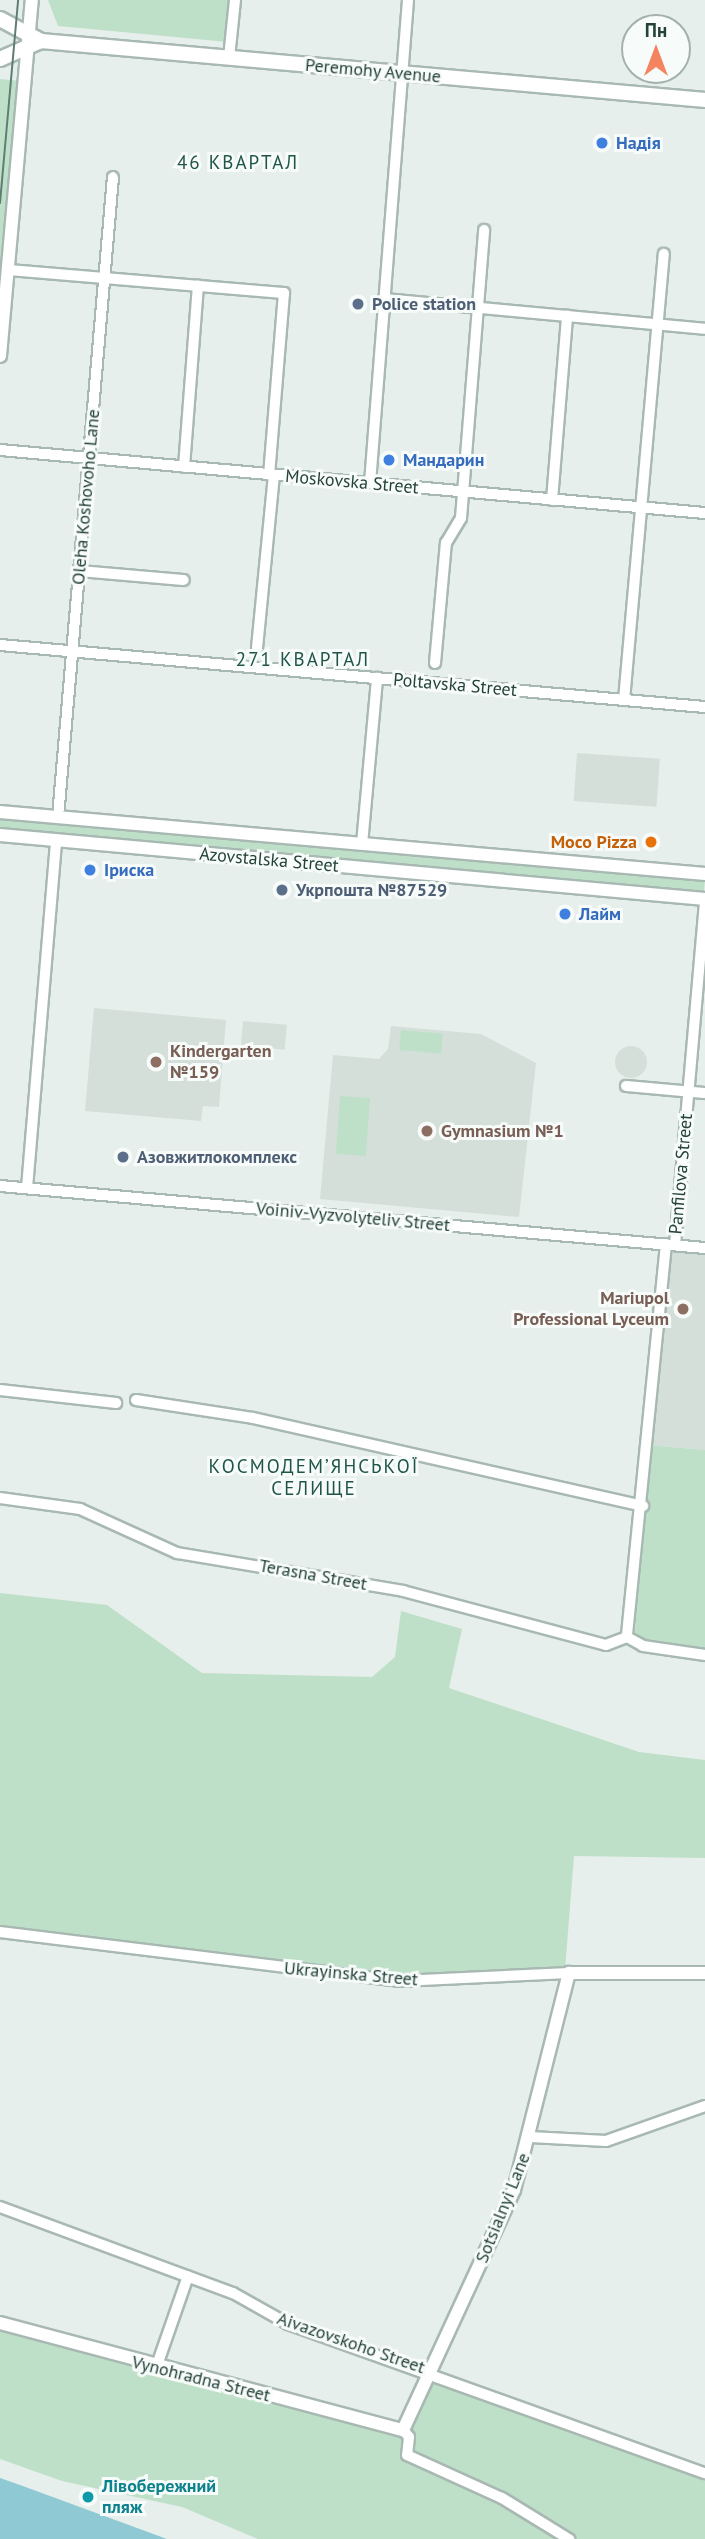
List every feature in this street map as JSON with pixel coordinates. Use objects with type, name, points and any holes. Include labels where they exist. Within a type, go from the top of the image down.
[{"type":"main road","name":"Peremohy Avenue","points":[[0,19],[32,41],[705,100]]},
{"type":"main road","name":"Peremohy Avenue","points":[[0,59],[32,41]]},
{"type":"street","points":[[0,356],[32,41],[32,0]]},
{"type":"street","points":[[229,58],[235,0]]},
{"type":"street","points":[[370,484],[408,0]]},
{"type":"street","name":"Oleha Koshovoho Lane","points":[[58,817],[113,177]]},
{"type":"street","points":[[435,663],[446,542],[461,518],[484,230]]},
{"type":"street","points":[[624,699],[664,254]]},
{"type":"street","points":[[8,270],[284,293],[257,648]]},
{"type":"street","points":[[184,467],[198,286]]},
{"type":"street","points":[[384,299],[705,328]]},
{"type":"street","points":[[552,500],[567,316]]},
{"type":"street","name":"Moskovska Street","points":[[0,450],[705,513]]},
{"type":"street","points":[[79,571],[184,580]]},
{"type":"street","name":"Poltavska Street","points":[[0,645],[705,707]]},
{"type":"street","points":[[360,868],[377,678]]},
{"type":"street","name":"Azovstalska Street","points":[[0,812],[705,874]]},
{"type":"street","name":"Azovstalska Street","points":[[0,835],[705,899]]},
{"type":"street","points":[[27,1188],[56,841]]},
{"type":"street","points":[[586,888],[588,864]]},
{"type":"street","name":"Panfilova Street","points":[[671,1245],[688,1092],[705,893]]},
{"type":"street","points":[[626,1086],[705,1093]]},
{"type":"street","name":"Voiniv-Vyzvolyteliv Street","points":[[0,1186],[705,1248]]},
{"type":"street","points":[[627,1637],[671,1245]]},
{"type":"street","points":[[0,1390],[116,1403]]},
{"type":"street","points":[[136,1400],[253,1418],[643,1506]]},
{"type":"street","name":"Terasna Street","points":[[0,1498],[80,1509],[177,1553],[402,1591],[606,1645],[627,1637],[643,1646],[705,1655]]},
{"type":"street","name":"Ukrayinska Street","points":[[0,1932],[400,1981],[569,1973],[705,1973]]},
{"type":"street","name":"Sotsialnyi Lane","points":[[403,2430],[434,2371],[530,2137],[569,1973]]},
{"type":"street","points":[[530,2137],[606,2141],[705,2106]]},
{"type":"street","name":"Aivazovskoho Street","points":[[0,2207],[188,2276],[274,2319],[434,2371],[705,2473]]},
{"type":"street","points":[[156,2368],[188,2276]]},
{"type":"street","name":"Vynohradna Street","points":[[0,2323],[156,2368],[403,2430]]},
{"type":"street","points":[[403,2430],[409,2437],[407,2455],[502,2498],[569,2539]]},
{"type":"shaded area","points":[[577,753],[660,759],[656,807],[574,801]]},
{"type":"shaded area","name":"Kindergarten №159","points":[[94,1008],[226,1020],[219,1107],[203,1106],[201,1121],[85,1111]]},
{"type":"shaded area","points":[[243,1021],[287,1025],[285,1050],[241,1046]]},
{"type":"shaded area","name":"Gymnasium №1","points":[[391,1026],[481,1034],[536,1063],[519,1217],[320,1199],[333,1055],[379,1059],[388,1049]]},
{"type":"shaded area","points":[[631,1046],[642,1051],[647,1062],[642,1073],[631,1078],[620,1073],[615,1062],[620,1051]]},
{"type":"shaded area","name":"Mariupol Professional Lyceum","points":[[666,1244],[705,1248],[705,1450],[648,1445]]},
{"type":"green space","points":[[48,0],[232,0],[228,42],[58,26]]},
{"type":"green space","points":[[0,79],[21,81],[0,322]]},
{"type":"green space","points":[[0,814],[705,876],[704,894],[0,832]]},
{"type":"green space","points":[[401,1030],[443,1034],[441,1054],[399,1050]]},
{"type":"green space","points":[[340,1096],[370,1098],[366,1156],[336,1154]]},
{"type":"green space","points":[[648,1445],[705,1450],[705,1655],[634,1646]]},
{"type":"green space","points":[[0,1593],[107,1605],[202,1673],[372,1677],[395,1657],[401,1611],[462,1629],[449,1688],[639,1752],[705,1760],[705,1858],[574,1856],[565,1970],[416,1979],[0,1927]]},
{"type":"green space","points":[[0,2323],[402,2430],[434,2371],[705,2473],[705,2539],[258,2539],[182,2507],[62,2481],[0,2459]]},
{"type":"water","points":[[0,2478],[20,2485],[167,2539],[0,2539]]},
{"type":"tram line","points":[[0,203],[18,0]]},
{"type":"place","name":"Надiя","points":[[602,143]]},
{"type":"place","name":"Police station","points":[[358,304]]},
{"type":"place","name":"Мандарин","points":[[389,460]]},
{"type":"place","name":"Moco Pizza","points":[[651,842]]},
{"type":"place","name":"Іриска","points":[[90,870]]},
{"type":"place","name":"Укрпошта №87529","points":[[282,890]]},
{"type":"place","name":"Лайм","points":[[565,914]]},
{"type":"place","name":"Kindergarten №159","points":[[156,1062]]},
{"type":"place","name":"Gymnasium №1","points":[[427,1131]]},
{"type":"place","name":"Азовжитлокомплекс","points":[[123,1157]]},
{"type":"place","name":"Mariupol Professional Lyceum","points":[[683,1309]]},
{"type":"place","name":"Лівобережний пляж","points":[[88,2497]]},
{"type":"district","name":"46 КВАРТАЛ","points":[[238,163]]},
{"type":"district","name":"271 КВАРТАЛ","points":[[303,660]]},
{"type":"district","name":"КОСМОДЕМ’ЯНСЬКОЇ СЕЛИЩЕ","points":[[314,1478]]}]
